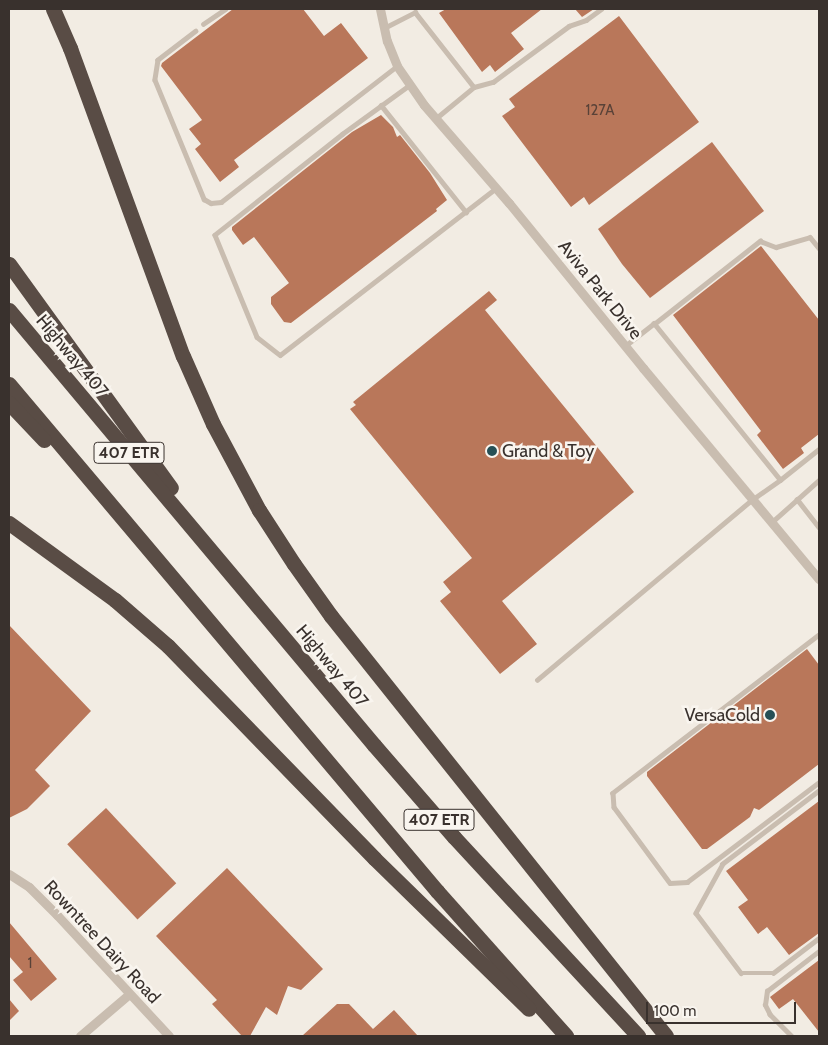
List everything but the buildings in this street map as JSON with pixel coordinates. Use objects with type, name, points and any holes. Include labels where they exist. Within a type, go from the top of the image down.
[{"type":"highway","points":[[53,9],[70,48],[183,356],[213,424],[258,510],[331,616],[666,1036]]},
{"type":"highway","points":[[9,264],[249,597]]},
{"type":"highway","name":"Highway 407","points":[[9,310],[249,597],[454,837],[638,1036]]},
{"type":"highway","name":"407 ETR","points":[[9,384],[438,891],[566,1036]]},
{"type":"highway","points":[[9,403],[148,550]]},
{"type":"highway","points":[[9,524],[108,594],[168,646],[374,858],[557,1036]]},
{"type":"street","name":"Aviva Park Drive","points":[[380,9],[387,41],[397,66],[409,86],[496,188],[819,579]]},
{"type":"street","name":"Rowntree Dairy Road","points":[[9,874],[29,887],[57,915],[128,995],[168,1036]]},
{"type":"street","points":[[80,1036],[128,995]]},
{"type":"lane","points":[[203,24],[225,9]]},
{"type":"lane","points":[[435,118],[474,88],[493,82],[569,26],[586,20],[601,9]]},
{"type":"lane","points":[[384,28],[416,10],[474,88]]},
{"type":"lane","points":[[196,31],[158,60],[155,80],[204,199],[211,203],[221,202],[397,66]]},
{"type":"lane","points":[[409,86],[215,235],[257,337],[280,355],[496,188]]},
{"type":"lane","points":[[381,106],[466,212]]},
{"type":"lane","points":[[626,346],[760,242],[776,248],[810,237],[819,248]]},
{"type":"lane","points":[[654,324],[780,480]]},
{"type":"lane","points":[[537,680],[753,499],[819,449]]},
{"type":"lane","points":[[772,522],[819,480]]},
{"type":"lane","points":[[796,500],[819,527]]},
{"type":"lane","points":[[819,636],[613,793],[614,807],[670,883],[687,882],[819,782]]},
{"type":"lane","points":[[819,791],[723,864],[696,913],[741,973],[773,973],[819,938]]},
{"type":"lane","points":[[791,1036],[770,1015],[764,1005],[767,991],[819,951]]},
{"type":"place","name":"Grand & Toy","points":[[492,451]]},
{"type":"place","name":"VersaCold","points":[[770,715]]}]
